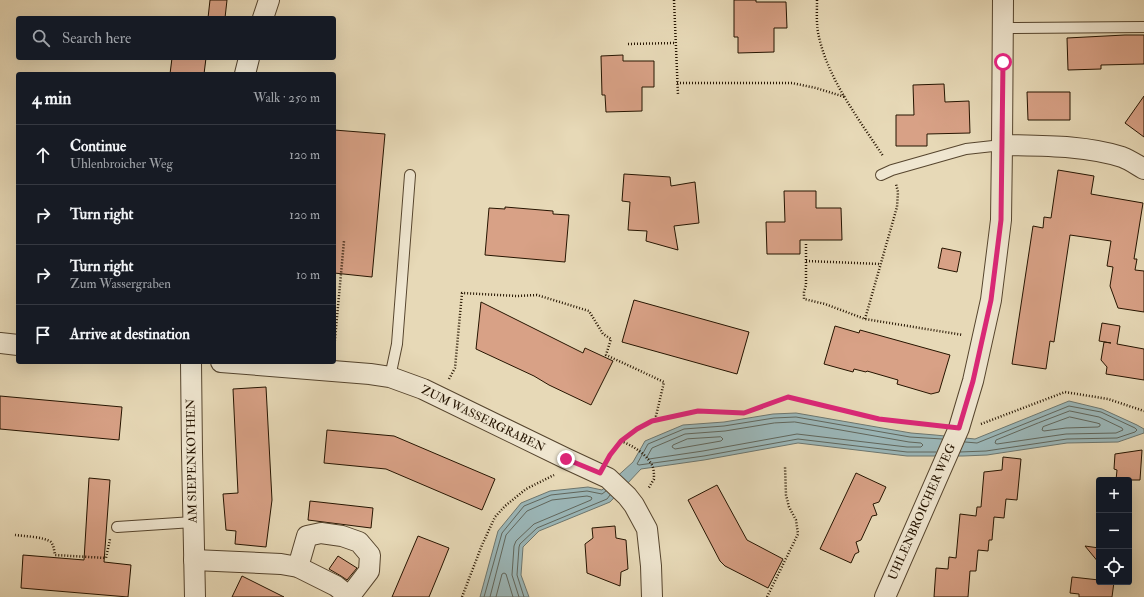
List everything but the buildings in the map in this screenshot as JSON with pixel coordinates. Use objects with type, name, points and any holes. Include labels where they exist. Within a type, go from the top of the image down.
[{"type":"street","points":[[264,16],[269,0]]},
{"type":"street","name":"UHLENBROICHER WEG","points":[[885,597],[959,428],[973,381],[991,300],[1001,220],[1003,0]]},
{"type":"street","points":[[246,72],[248,60]]},
{"type":"street","points":[[1002,144],[1094,150],[1124,158],[1144,170]]},
{"type":"street","points":[[0,343],[16,345]]},
{"type":"street","name":"AM SIEPENKOTHEN","points":[[191,364],[195,597]]},
{"type":"street","name":"ZUM WASSERGRABEN","points":[[246,364],[390,377],[423,389],[566,459],[604,475],[627,496],[634,505],[647,530],[651,566],[652,597]]},
{"type":"street","points":[[194,560],[280,564],[298,567],[336,586],[350,597],[369,571],[370,555],[359,542],[342,536],[321,533],[307,536],[298,567]]},
{"type":"lane","points":[[1003,28],[1144,27]]},
{"type":"lane","points":[[881,175],[892,170],[966,149],[1002,144]]},
{"type":"lane","points":[[390,377],[397,344],[410,175]]},
{"type":"lane","points":[[117,527],[193,522]]},
{"type":"path","points":[[674,0],[678,96]]},
{"type":"path","points":[[817,0],[818,36],[826,60],[845,98],[892,170],[898,192],[897,207],[866,319]]},
{"type":"path","points":[[628,44],[676,43]]},
{"type":"path","points":[[677,82],[792,83],[816,88],[845,98]]},
{"type":"path","points":[[336,331],[344,241]]},
{"type":"path","points":[[806,244],[806,285],[804,299],[825,304],[866,319],[982,338]]},
{"type":"path","points":[[806,262],[881,264]]},
{"type":"path","points":[[440,398],[455,368],[462,293],[517,296],[537,295],[589,311],[603,334],[611,339],[606,355],[664,382],[656,416],[657,420]]},
{"type":"path","points":[[604,475],[610,455],[621,441],[637,429],[657,420],[698,411],[744,413],[788,397],[879,419],[959,428],[984,423],[1065,392],[1108,399],[1144,411]]},
{"type":"path","points":[[621,441],[632,446],[643,454],[652,465],[653,470]]},
{"type":"path","points":[[462,597],[482,545],[495,518],[505,506],[526,489],[556,474],[566,459]]},
{"type":"path","points":[[767,597],[798,534],[796,520],[789,507],[786,495],[785,466]]},
{"type":"path","points":[[15,535],[50,541],[54,548],[55,555],[106,558],[111,537],[117,527]]},
{"type":"water","points":[[1069,401],[1102,409],[1144,429],[1144,433],[1118,442],[1067,443],[987,455],[963,456],[907,456],[798,443],[704,460],[641,469],[610,502],[539,531],[523,547],[521,575],[529,597],[480,597],[498,531],[521,503],[550,491],[588,487],[602,490],[633,462],[645,441],[683,425],[724,422],[773,414],[796,413],[911,433],[975,439]]},
{"type":"route","points":[[566,459],[600,473],[610,455],[621,441],[637,429],[652,421],[698,411],[744,413],[788,397],[879,419],[959,428],[973,381],[991,300],[1001,220],[1003,62]]}]
